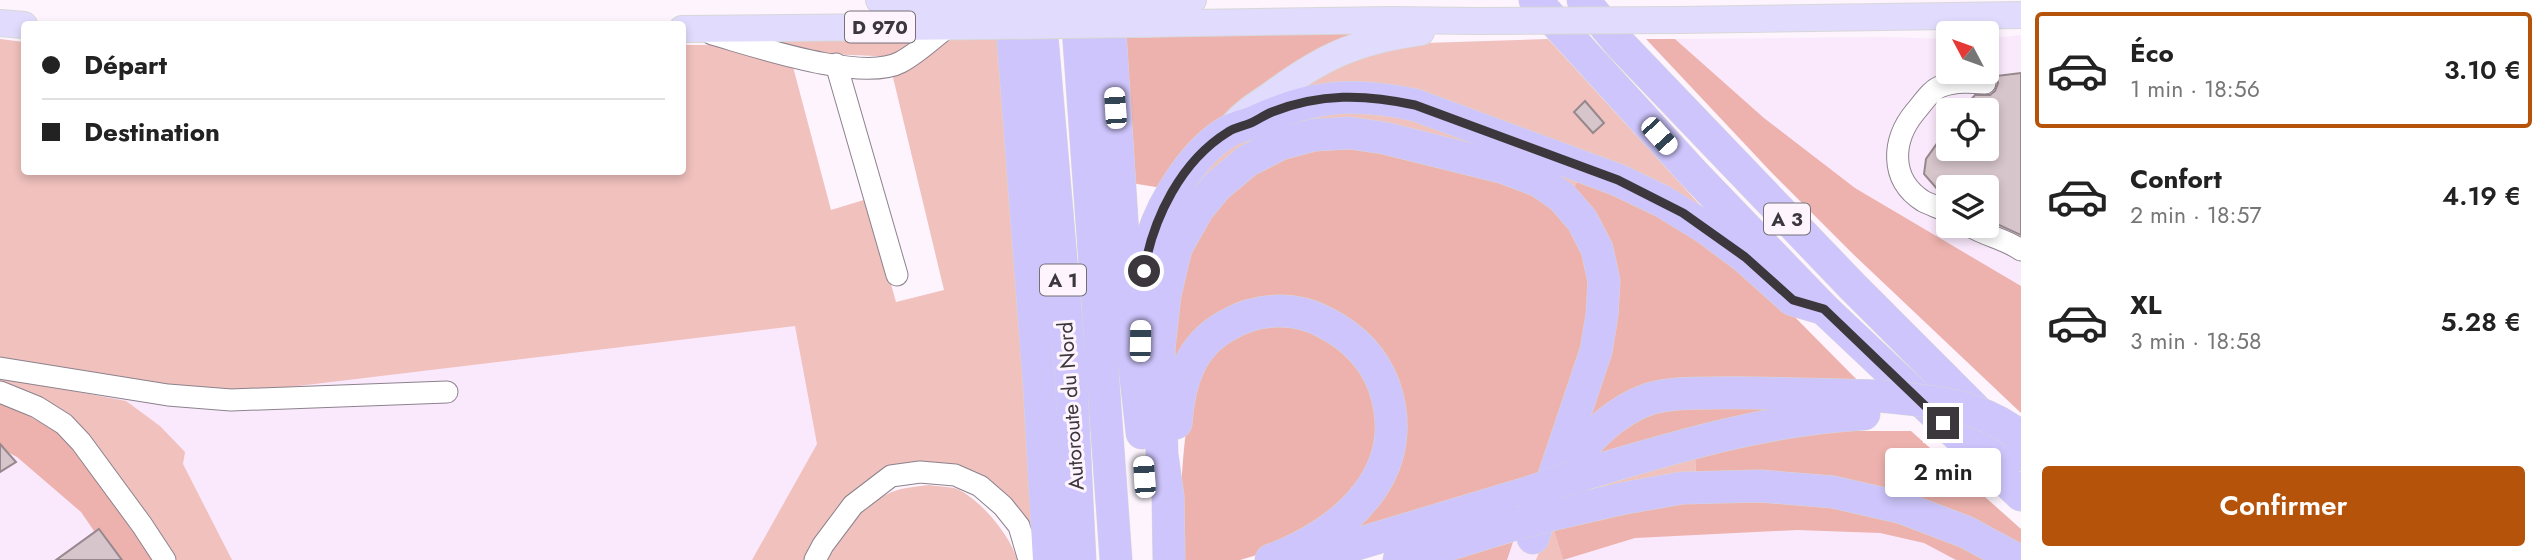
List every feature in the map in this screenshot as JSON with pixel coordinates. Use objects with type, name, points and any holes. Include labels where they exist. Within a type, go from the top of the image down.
[{"type":"highway","name":"Autoroute du Nord","points":[[1039,0],[1071,376],[1080,560]]},
{"type":"highway","name":"Autoroute du Nord","points":[[1076,0],[1116,560]]},
{"type":"highway","name":"A 3","points":[[1535,0],[1693,173],[1824,309],[2021,495]]},
{"type":"highway","name":"A 3","points":[[1583,0],[1620,44],[1853,287],[2015,440]]},
{"type":"highway","points":[[1123,8],[1127,298],[1139,393],[1150,560]]},
{"type":"highway","points":[[997,9],[1039,383],[1049,560]]},
{"type":"highway","points":[[1139,393],[1142,286],[1152,236],[1169,198],[1195,160],[1228,131],[1269,113],[1321,98],[1380,97],[1415,105],[1618,180],[1662,201],[1706,228],[1745,257],[1793,300],[1824,309]]},
{"type":"highway","points":[[1169,560],[1159,348],[1165,295],[1176,248],[1198,209],[1217,186],[1247,161],[1280,144],[1314,135],[1350,133],[1384,138],[1505,168],[1539,181],[1562,197],[1582,220],[1597,249],[1604,281],[1596,351],[1526,540]]},
{"type":"highway","points":[[1168,497],[1180,388],[1188,365],[1215,331],[1237,319],[1260,312],[1290,311],[1314,317],[1345,333],[1372,362],[1389,400],[1391,430],[1386,461],[1368,495],[1345,520],[1320,538],[1294,552],[1271,560]]},
{"type":"highway","points":[[1526,540],[1556,484],[1581,447],[1614,416],[1649,399],[1693,393],[1740,392],[1886,404],[1973,421],[2015,440]]},
{"type":"highway","points":[[1304,560],[1719,435],[1886,404]]},
{"type":"highway","points":[[1399,560],[1526,540],[1555,513],[1625,498],[1682,488],[1760,486],[1833,492],[1903,508],[1966,532],[2018,560]]},
{"type":"main road","name":"D 970","points":[[879,0],[997,9],[1123,8],[1391,20],[2019,16]]},
{"type":"main road","name":"D 970","points":[[1123,8],[1193,0]]},
{"type":"main road","name":"D 970","points":[[688,29],[949,26],[997,9]]},
{"type":"main road","points":[[1228,131],[1293,78],[1330,55],[1376,40],[1420,32],[1454,31],[1477,21]]},
{"type":"main road","points":[[0,23],[21,25]]},
{"type":"main road","points":[[0,37],[21,37]]},
{"type":"street","points":[[688,29],[815,62],[870,69],[900,63],[949,26]]},
{"type":"street","points":[[836,65],[897,275]]},
{"type":"street","points":[[1936,206],[1922,200],[1903,180],[1896,159],[1898,140],[1925,100],[1940,86],[1951,84]]},
{"type":"street","points":[[1999,238],[2021,250]]},
{"type":"street","points":[[0,368],[168,395],[231,400],[447,392]]},
{"type":"street","points":[[0,392],[37,407],[64,424],[96,463],[165,560]]},
{"type":"street","points":[[815,560],[822,545],[853,505],[891,476],[920,472],[955,475],[980,486],[1003,506],[1019,526],[1030,560]]},
{"type":"shaded area","points":[[1343,33],[1360,36],[1162,188],[1125,182],[1118,38]]},
{"type":"shaded area","points":[[2021,35],[2021,286],[1940,238],[1999,238],[1999,175],[1936,175],[1936,236],[1855,188],[1764,118],[1675,39],[1936,39],[1936,84],[1999,84],[1999,38]]},
{"type":"shaded area","points":[[755,38],[916,38],[900,57],[827,54]]},
{"type":"shaded area","points":[[943,38],[997,40],[1040,536],[1038,560],[987,486],[872,478],[838,507],[810,560],[752,560],[817,444],[795,326],[248,392],[86,376],[0,360],[0,39],[21,42],[21,175],[686,175],[686,45],[732,45],[792,63],[831,210],[867,199],[896,302],[944,290],[891,69]]},
{"type":"shaded area","points":[[1548,39],[1721,228],[1472,119],[1285,93],[1319,68],[1394,44]]},
{"type":"shaded area","points":[[1646,39],[1675,39],[1764,118],[1855,188],[2021,286],[2021,413],[1853,254],[1772,173]]},
{"type":"shaded area","points":[[1306,112],[1399,114],[1579,178],[1570,195],[1170,222],[1200,174],[1237,142]]},
{"type":"shaded area","points":[[1351,143],[1503,181],[1544,198],[1563,215],[1594,275],[1593,327],[1542,477],[1355,532],[1396,389],[1283,304],[1171,373],[1181,265],[1210,211],[1263,165],[1305,149]]},
{"type":"shaded area","points":[[1579,178],[1677,222],[1769,291],[1868,391],[1713,381],[1567,451],[1603,350],[1570,195]]},
{"type":"shaded area","points":[[821,251],[893,444],[785,560],[0,560],[0,337]]},
{"type":"shaded area","points":[[1290,324],[1323,334],[1366,373],[1383,424],[1363,485],[1287,546],[1240,560],[1179,560],[1185,442],[1197,380],[1208,356],[1230,334],[1255,327]]},
{"type":"shaded area","points":[[0,377],[126,401],[160,426],[185,452],[183,464],[232,560],[177,560],[107,459],[68,414],[0,382]]},
{"type":"shaded area","points":[[0,400],[56,431],[93,470],[152,560],[114,560],[81,512],[17,457],[0,448]]},
{"type":"shaded area","points":[[1667,402],[1831,405],[1576,468],[1598,439]]},
{"type":"shaded area","points":[[1832,431],[1911,431],[2021,529],[2021,551],[1964,524],[1696,478],[1695,457]]},
{"type":"shaded area","points":[[1695,457],[1696,478],[1560,499]]},
{"type":"shaded area","points":[[929,485],[957,489],[975,501],[1001,530],[1017,560],[825,560],[847,527],[878,500],[901,489]]},
{"type":"shaded area","points":[[1761,496],[1858,508],[2001,560],[1956,560],[1924,543],[1880,533],[1797,530],[1635,538],[1563,560],[1553,528],[1679,498]]},
{"type":"shaded area","points":[[1799,503],[1982,560],[1467,560],[1489,548],[1649,509]]},
{"type":"shaded area","points":[[1553,528],[1563,560],[1536,560],[1546,534]]},
{"type":"shaded area","points":[[1513,542],[1507,560],[1450,560]]},
{"type":"building","points":[[2021,73],[2021,235],[1999,225],[1999,175],[1936,175],[1936,188],[1924,174],[1926,159],[1936,145],[1936,161],[1999,161],[1999,98],[1972,98],[1975,95],[1990,95],[1995,91],[1999,84],[1999,76]]},
{"type":"building","points":[[1585,101],[1604,123],[1593,133],[1574,112]]},
{"type":"building","points":[[0,444],[16,462],[0,472]]},
{"type":"building","points":[[99,529],[122,560],[56,560]]},
{"type":"route","points":[[1144,271],[1152,236],[1162,210],[1176,186],[1195,160],[1228,131],[1254,122],[1269,113],[1321,98],[1380,97],[1444,115],[1618,180],[1683,213],[1745,257],[1793,300],[1824,309],[1943,423]]}]
